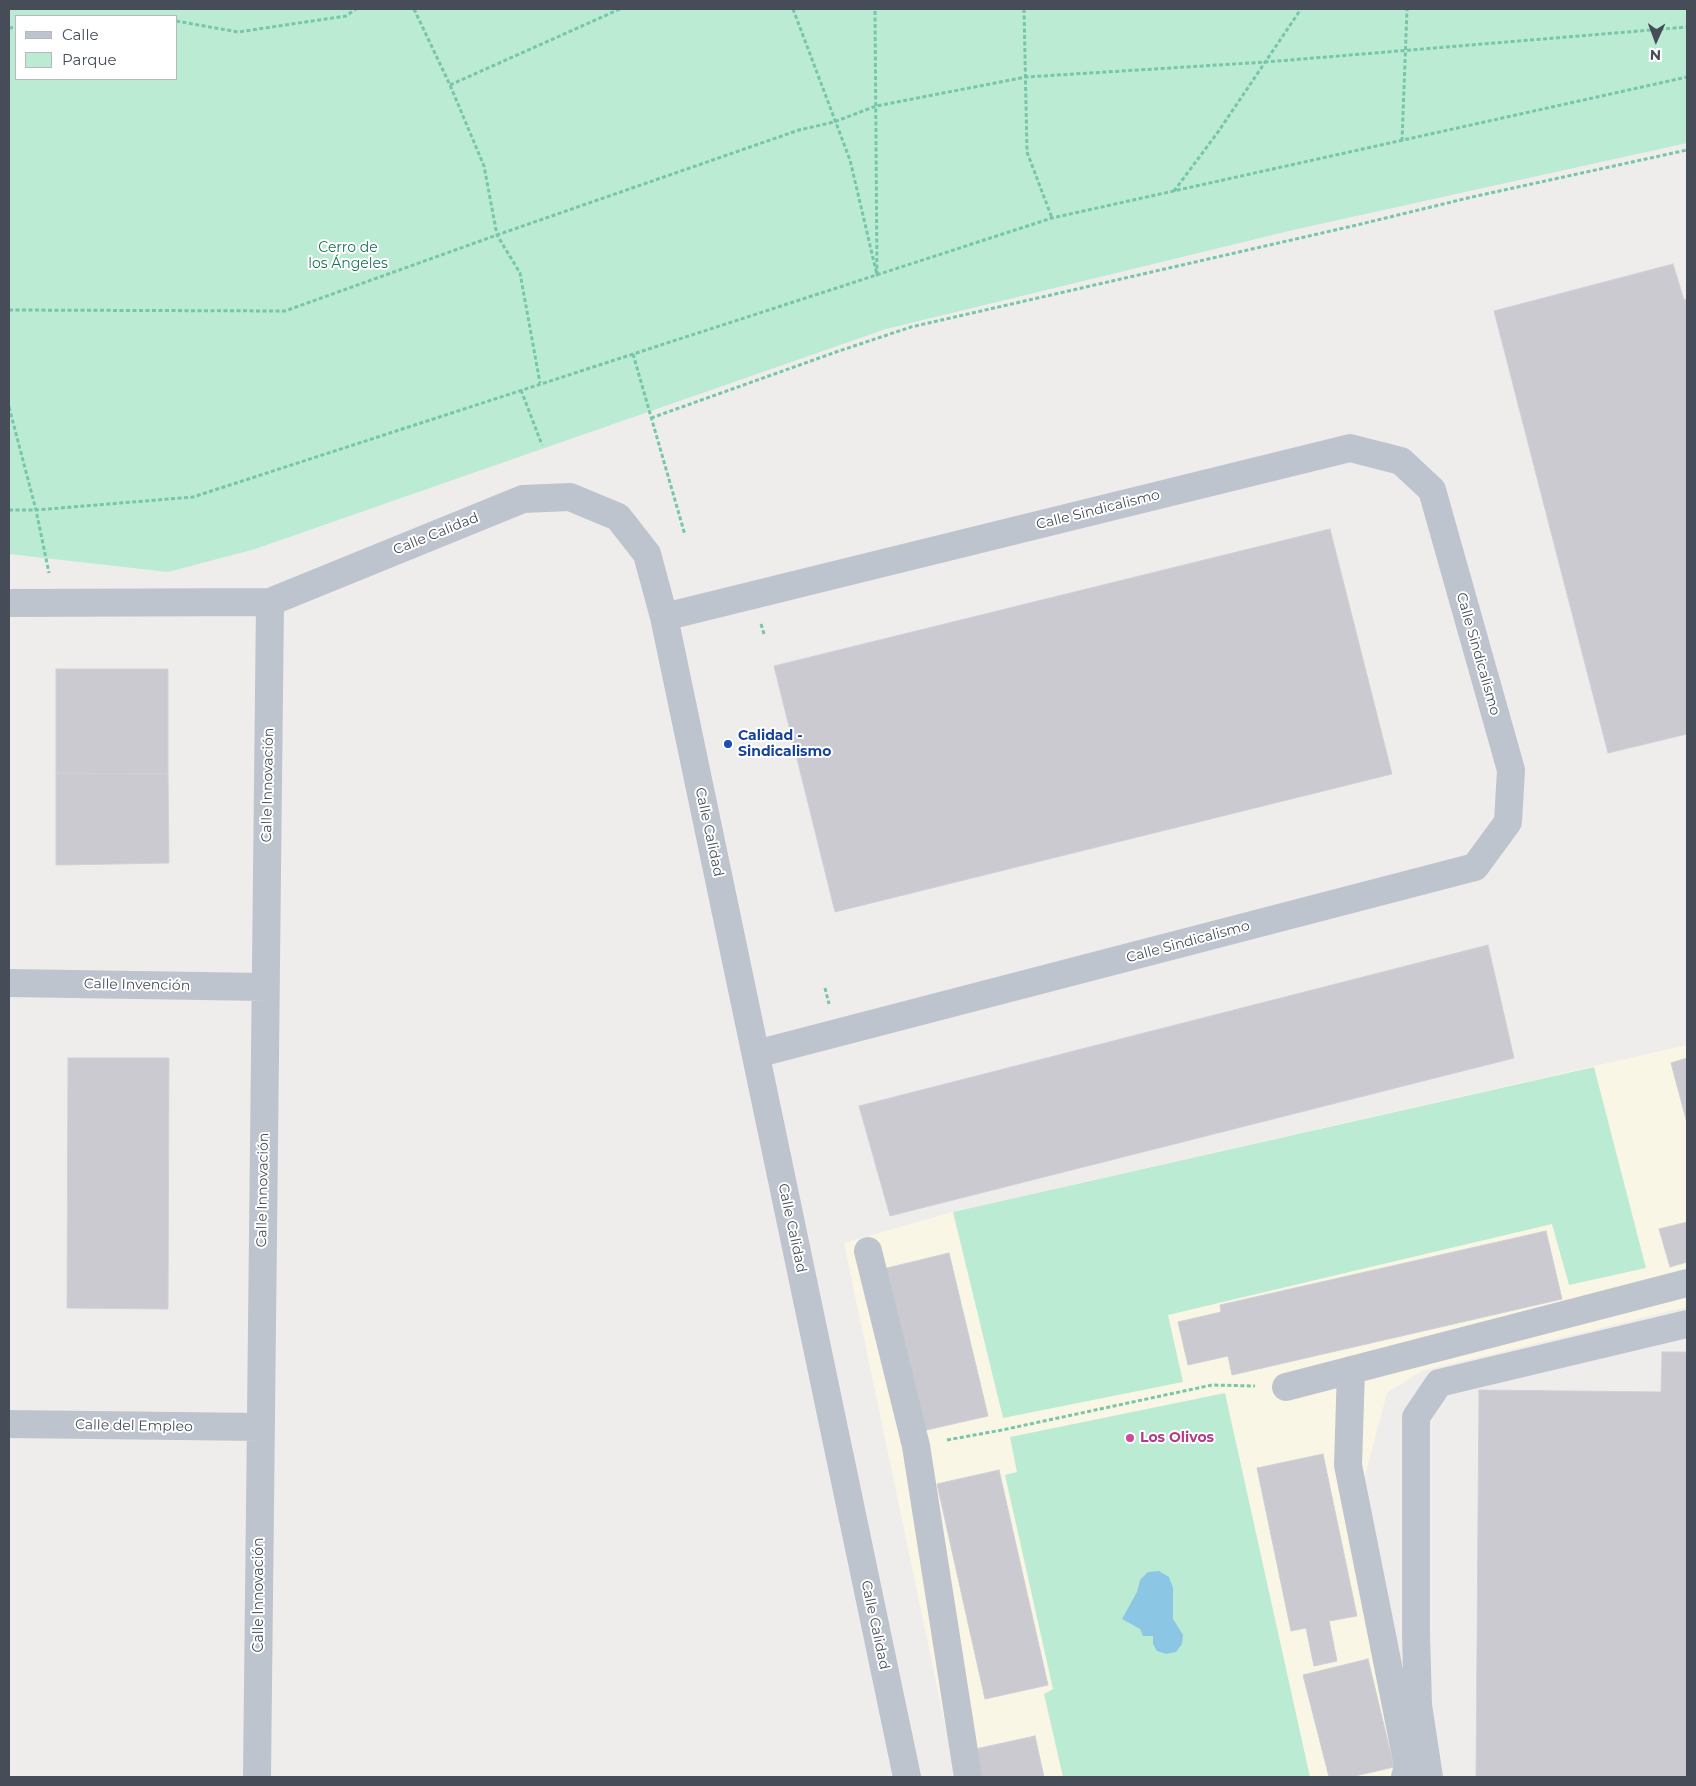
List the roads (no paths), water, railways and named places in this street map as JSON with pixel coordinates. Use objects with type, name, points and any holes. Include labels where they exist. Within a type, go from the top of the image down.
[{"type":"street","name":"Calle Sindicalismo","points":[[664,617],[1350,448],[1402,461],[1432,490],[1511,770],[1508,822],[1475,867],[756,1054]]},
{"type":"street","name":"Calle Calidad","points":[[9,603],[270,602],[523,499],[570,497],[618,517],[648,554],[664,617],[907,1777]]},
{"type":"street","name":"Calle Innovación","points":[[257,1777],[270,602]]},
{"type":"street","name":"Calle Invención","points":[[9,983],[265,987]]},
{"type":"street","points":[[868,1251],[916,1446],[968,1777]]},
{"type":"street","points":[[1286,1387],[1687,1283]]},
{"type":"street","points":[[1429,1777],[1418,1695],[1416,1635],[1416,1417],[1439,1384],[1687,1324]]},
{"type":"street","points":[[1351,1370],[1348,1465],[1408,1766],[1405,1777]]},
{"type":"street","name":"Calle del Empleo","points":[[9,1424],[260,1427]]},
{"type":"water","points":[[1159,1571],[1169,1577],[1173,1588],[1173,1619],[1183,1635],[1182,1644],[1176,1652],[1166,1654],[1157,1651],[1153,1644],[1153,1636],[1143,1636],[1140,1629],[1122,1619],[1137,1592],[1140,1580],[1148,1572]]},
{"type":"place","name":"Calidad - Sindicalismo","points":[[728,744]]},
{"type":"place","name":"Los Olivos","points":[[1130,1438]]},
{"type":"park label","name":"Cerro de los Ángeles","points":[[348,256]]}]
